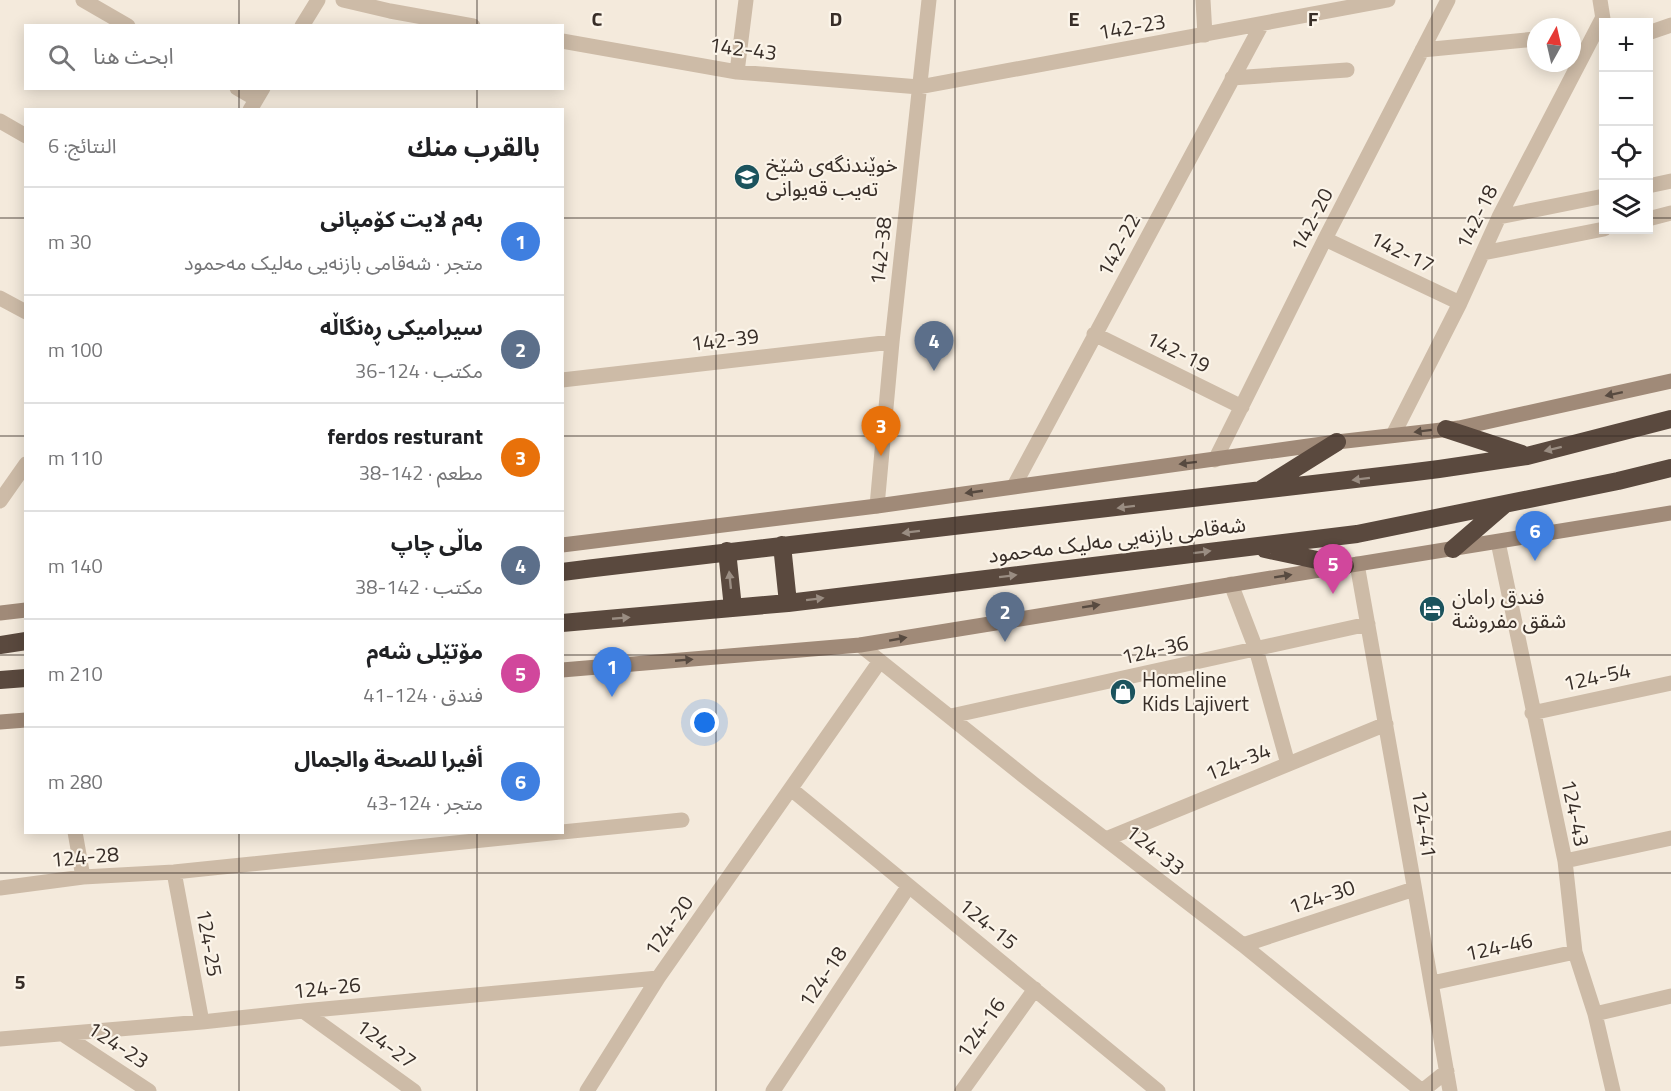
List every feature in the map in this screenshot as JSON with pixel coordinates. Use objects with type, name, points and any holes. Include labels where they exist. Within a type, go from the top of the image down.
[{"type":"highway","name":"شەقامی بازنەیی مەلیک مەحمود","points":[[564,572],[1439,469],[1527,456],[1671,419]]},
{"type":"highway","points":[[1446,429],[1527,456]]},
{"type":"highway","points":[[1256,492],[1336,442]]},
{"type":"highway","name":"شەقامی بازنەیی مەلیک مەحمود","points":[[564,623],[788,603],[1357,534],[1504,505],[1671,468]]},
{"type":"highway","points":[[1453,549],[1504,505]]},
{"type":"highway","points":[[782,545],[788,603]]},
{"type":"highway","points":[[1249,546],[1351,565]]},
{"type":"highway","points":[[727,551],[733,608]]},
{"type":"highway","points":[[0,645],[24,641]]},
{"type":"highway","points":[[0,680],[24,678]]},
{"type":"main road","points":[[564,545],[877,506],[1336,442],[1459,428],[1671,381]]},
{"type":"main road","points":[[564,670],[860,645],[1671,513]]},
{"type":"main road","points":[[0,613],[24,610]]},
{"type":"main road","points":[[0,722],[24,720]]},
{"type":"street","points":[[83,0],[125,24]]},
{"type":"street","points":[[303,24],[318,0]]},
{"type":"street","points":[[343,0],[462,24]]},
{"type":"street","points":[[737,72],[746,0]]},
{"type":"street","name":"142-38","points":[[877,506],[892,342],[929,0]]},
{"type":"street","points":[[1203,0],[1205,35]]},
{"type":"street","name":"142-23","points":[[919,87],[1388,0]]},
{"type":"street","name":"142-20","points":[[1215,460],[1448,0]]},
{"type":"street","points":[[1600,0],[1602,18]]},
{"type":"street","name":"142-22","points":[[1014,486],[1262,24]]},
{"type":"street","points":[[1653,31],[1671,25]]},
{"type":"street","name":"142-18","points":[[1393,435],[1460,303],[1499,218],[1599,30]]},
{"type":"street","points":[[1422,50],[1527,40]]},
{"type":"street","name":"142-43","points":[[564,41],[737,72],[919,87]]},
{"type":"street","points":[[1232,78],[1347,70]]},
{"type":"street","points":[[241,90],[257,99]]},
{"type":"street","points":[[0,121],[24,135]]},
{"type":"street","points":[[1653,185],[1671,181]]},
{"type":"street","points":[[1499,218],[1599,197]]},
{"type":"street","points":[[1653,218],[1671,213]]},
{"type":"street","points":[[1483,253],[1599,229]]},
{"type":"street","name":"142-17","points":[[1326,239],[1460,303]]},
{"type":"street","points":[[0,298],[24,311]]},
{"type":"street","name":"142-19","points":[[1094,334],[1242,407]]},
{"type":"street","name":"142-39","points":[[564,380],[892,342]]},
{"type":"street","points":[[0,501],[24,466]]},
{"type":"street","points":[[0,471],[14,479]]},
{"type":"street","name":"124-43","points":[[1498,542],[1564,861],[1575,952],[1595,1014],[1613,1091]]},
{"type":"street","name":"124-41","points":[[1351,565],[1368,624],[1450,1091]]},
{"type":"street","points":[[1231,584],[1256,649],[1288,764]]},
{"type":"street","name":"124-36","points":[[951,716],[1368,624]]},
{"type":"street","name":"124-33","points":[[860,645],[1035,785],[1243,945],[1422,1091]]},
{"type":"street","name":"124-20","points":[[588,1091],[658,978],[880,661]]},
{"type":"street","name":"124-54","points":[[1532,713],[1671,683]]},
{"type":"street","name":"124-34","points":[[1106,839],[1386,724]]},
{"type":"street","name":"124-15","points":[[791,789],[1158,1091]]},
{"type":"street","name":"124-28","points":[[564,832],[682,820]]},
{"type":"street","points":[[75,834],[83,877]]},
{"type":"street","name":"124-28","points":[[0,888],[83,877],[174,872],[542,834]]},
{"type":"street","points":[[1564,861],[1671,838]]},
{"type":"street","name":"124-25","points":[[174,872],[202,1022]]},
{"type":"street","name":"124-18","points":[[773,1091],[908,886]]},
{"type":"street","name":"124-30","points":[[1243,945],[1414,889]]},
{"type":"street","name":"124-46","points":[[1432,983],[1575,952]]},
{"type":"street","name":"124-26","points":[[0,1039],[64,1035],[658,978]]},
{"type":"street","name":"124-16","points":[[962,1091],[1035,988]]},
{"type":"street","points":[[1595,1014],[1671,996]]},
{"type":"street","name":"124-27","points":[[303,1011],[414,1091]]},
{"type":"street","name":"124-23","points":[[64,1035],[149,1091]]},
{"type":"street","points":[[1422,1091],[1447,1071]]},
{"type":"place","name":"خوێندنگەی شێخ تەیب قەیوانی","points":[[747,177]]},
{"type":"place","name":"ماڵی چاپ","points":[[934,371]]},
{"type":"place","name":"ferdos resturant","points":[[881,456]]},
{"type":"place","name":"أفيرا للصحة والجمال","points":[[1535,561]]},
{"type":"place","name":"مۆتێلی شەم","points":[[1333,594]]},
{"type":"place","name":"فندق رامان شقق مفروشة","points":[[1432,609]]},
{"type":"place","name":"سیرامیکی ڕەنگاڵە","points":[[1005,642]]},
{"type":"place","name":"Homeline Kids Lajivert","points":[[1123,692]]},
{"type":"place","name":"بەم لایت کۆمپانی","points":[[612,697]]}]
